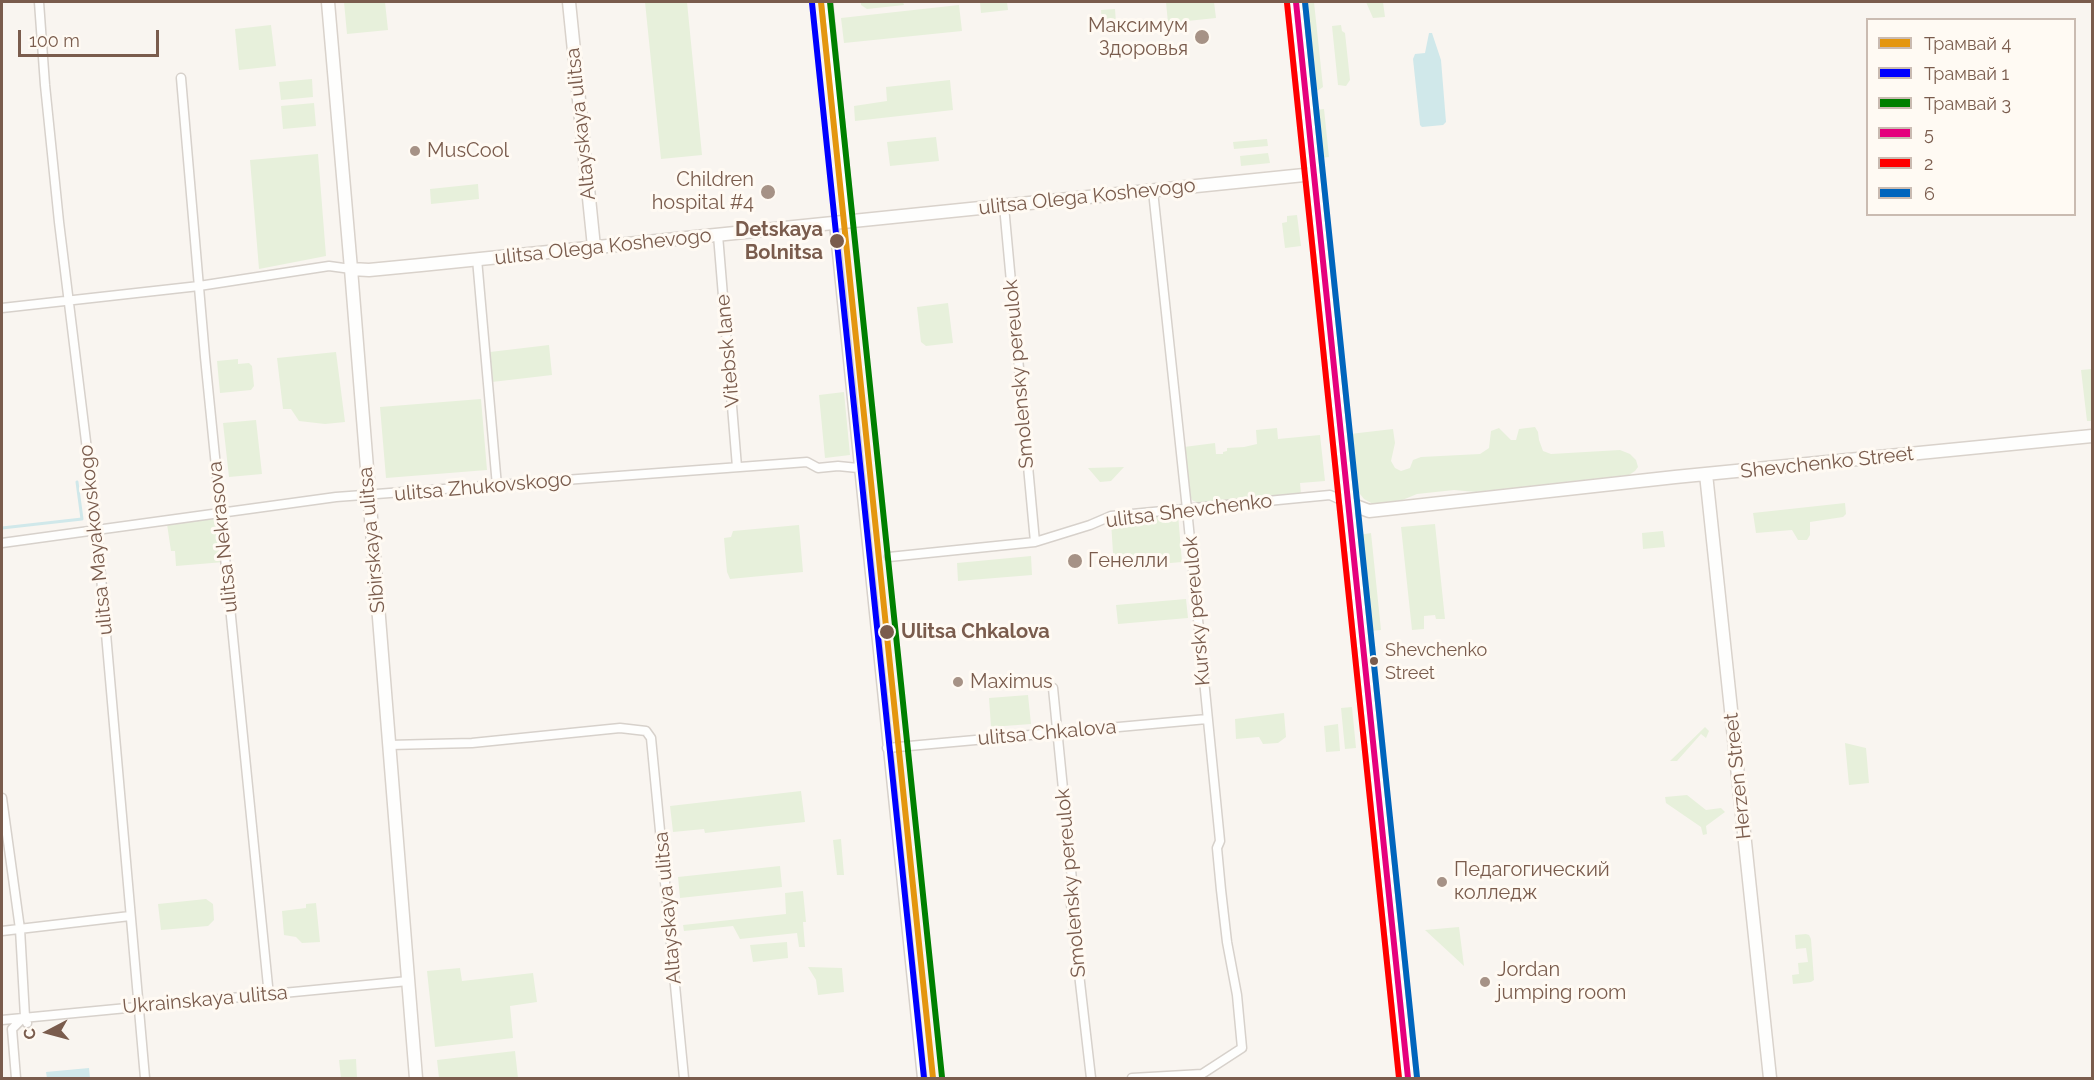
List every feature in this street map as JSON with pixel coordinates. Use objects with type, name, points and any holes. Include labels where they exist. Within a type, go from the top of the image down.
[{"type":"street","name":"ulitsa Mayakovskogo","points":[[39,2],[45,85],[68,302],[97,531],[145,1078]]},
{"type":"street","name":"Sibirskaya ulitsa","points":[[328,2],[416,1078]]},
{"type":"street","name":"Altayskaya ulitsa","points":[[569,2],[594,247]]},
{"type":"street","points":[[828,2],[850,222]]},
{"type":"street","points":[[1296,2],[1408,1078]]},
{"type":"street","name":"ulitsa Nekrasova","points":[[181,78],[199,286],[269,996]]},
{"type":"street","name":"ulitsa Olega Koshevogo","points":[[2,308],[199,286],[329,266],[369,270],[477,260],[1314,174]]},
{"type":"street","name":"Kursky pereulok","points":[[1153,190],[1188,509],[1220,841],[1217,848],[1227,942],[1242,1030],[1242,1048],[1202,1076]]},
{"type":"street","name":"Smolensky pereulok","points":[[1004,206],[1035,542]]},
{"type":"street","points":[[834,224],[922,1078]]},
{"type":"street","name":"Vitebsk lane","points":[[718,235],[737,467]]},
{"type":"street","points":[[477,260],[497,486]]},
{"type":"street","name":"Shevchenko Street","points":[[1348,503],[1369,511],[1706,474],[2092,436]]},
{"type":"street","name":"ulitsa Zhukovskogo","points":[[2,543],[336,497],[807,462],[818,468],[838,466],[858,468]]},
{"type":"street","name":"Herzen Street","points":[[1706,474],[1770,1078]]},
{"type":"street","name":"ulitsa Shevchenko","points":[[889,556],[1035,542],[1111,516],[1330,495],[1348,503]]},
{"type":"street","name":"Smolensky pereulok","points":[[1053,688],[1072,880],[1071,904],[1091,1078]]},
{"type":"street","name":"ulitsa Chkalova","points":[[887,748],[1207,719]]},
{"type":"street","name":"Altayskaya ulitsa","points":[[389,745],[472,743],[620,728],[646,731],[651,738],[684,1078]]},
{"type":"street","points":[[2,798],[20,929],[26,1020],[12,1029],[16,1078]]},
{"type":"street","points":[[2,931],[130,916]]},
{"type":"street","name":"Ukrainskaya ulitsa","points":[[2,1020],[26,1020],[138,1006],[269,996],[408,981]]},
{"type":"street","points":[[1132,1078],[1202,1076]]},
{"type":"green space","points":[[344,2],[385,2],[388,30],[347,34]]},
{"type":"green space","points":[[645,2],[687,2],[702,155],[661,159]]},
{"type":"green space","points":[[861,2],[903,2],[904,5],[867,9],[861,5]]},
{"type":"green space","points":[[980,2],[1007,2],[1008,10],[981,13]]},
{"type":"green space","points":[[1166,2],[1214,2],[1216,18],[1168,23]]},
{"type":"green space","points":[[1305,2],[1314,2],[1323,87],[1314,93]]},
{"type":"green space","points":[[1366,2],[1383,2],[1385,17],[1373,18]]},
{"type":"green space","points":[[959,5],[962,31],[844,43],[841,18]]},
{"type":"green space","points":[[1115,9],[1116,23],[1103,33],[1101,10]]},
{"type":"green space","points":[[271,25],[276,66],[239,70],[235,29]]},
{"type":"green space","points":[[1341,25],[1345,33],[1350,80],[1346,86],[1338,85],[1332,26]]},
{"type":"green space","points":[[312,79],[313,97],[281,100],[279,82]]},
{"type":"green space","points":[[950,80],[953,110],[855,121],[854,106],[887,101],[886,87]]},
{"type":"green space","points":[[314,103],[316,126],[283,129],[281,106]]},
{"type":"green space","points":[[1324,109],[1329,157],[1321,158],[1316,110]]},
{"type":"green space","points":[[936,137],[939,161],[890,166],[887,142]]},
{"type":"green space","points":[[1267,139],[1268,146],[1234,149],[1233,142]]},
{"type":"green space","points":[[1268,153],[1270,163],[1241,166],[1240,156]]},
{"type":"green space","points":[[318,154],[326,256],[259,269],[250,160]]},
{"type":"green space","points":[[478,184],[479,199],[431,204],[430,189]]},
{"type":"green space","points":[[1297,215],[1301,246],[1285,248],[1282,223],[1287,222],[1287,216]]},
{"type":"green space","points":[[948,303],[953,343],[926,346],[921,342],[917,307]]},
{"type":"green space","points":[[549,345],[552,375],[492,382],[490,352]]},
{"type":"green space","points":[[336,352],[345,422],[325,424],[299,421],[291,409],[283,409],[277,358]]},
{"type":"green space","points":[[238,359],[238,364],[249,363],[252,366],[254,386],[251,390],[220,393],[217,361]]},
{"type":"green space","points":[[2092,369],[2092,421],[2087,421],[2081,370]]},
{"type":"green space","points":[[844,392],[850,455],[825,458],[819,395]]},
{"type":"green space","points":[[481,399],[487,470],[386,478],[380,407]]},
{"type":"green space","points":[[256,420],[262,474],[229,477],[223,423]]},
{"type":"green space","points":[[1535,427],[1543,451],[1551,454],[1620,450],[1630,454],[1636,460],[1638,467],[1629,475],[1476,492],[1454,490],[1417,494],[1400,501],[1373,504],[1364,499],[1356,489],[1350,434],[1393,429],[1395,443],[1391,461],[1395,468],[1401,471],[1410,468],[1413,460],[1421,457],[1480,454],[1489,448],[1491,431],[1499,428],[1511,440],[1516,440],[1519,429]]},
{"type":"green space","points":[[1277,428],[1278,439],[1320,435],[1325,481],[1300,483],[1301,494],[1198,503],[1192,500],[1184,447],[1215,443],[1216,454],[1223,454],[1227,448],[1257,444],[1256,430]]},
{"type":"green space","points":[[1124,467],[1111,481],[1100,482],[1088,468]]},
{"type":"green space","points":[[1845,503],[1846,514],[1843,517],[1810,522],[1810,535],[1807,540],[1798,540],[1792,530],[1756,533],[1753,513]]},
{"type":"green space","points":[[1178,514],[1182,562],[1114,568],[1111,522]]},
{"type":"green space","points":[[216,518],[219,522],[224,562],[176,566],[175,551],[171,551],[167,524]]},
{"type":"green space","points":[[1435,524],[1445,619],[1436,619],[1435,615],[1424,616],[1424,629],[1412,630],[1401,527]]},
{"type":"green space","points":[[799,525],[803,572],[730,579],[727,572],[724,538],[731,537],[733,531]]},
{"type":"green space","points":[[1663,531],[1665,547],[1643,549],[1642,533]]},
{"type":"green space","points":[[1371,533],[1381,630],[1369,631],[1359,535]]},
{"type":"green space","points":[[1031,556],[1032,575],[958,581],[957,563]]},
{"type":"green space","points":[[1186,599],[1188,618],[1118,624],[1116,605]]},
{"type":"green space","points":[[1028,695],[1031,724],[991,727],[989,698]]},
{"type":"green space","points":[[1352,707],[1356,748],[1345,749],[1341,708]]},
{"type":"green space","points":[[1284,713],[1286,737],[1278,743],[1263,744],[1259,737],[1236,739],[1235,719]]},
{"type":"green space","points":[[1338,724],[1340,751],[1326,752],[1324,726]]},
{"type":"green space","points":[[1705,727],[1709,731],[1706,738],[1701,734],[1677,761],[1670,761]]},
{"type":"green space","points":[[1845,743],[1866,748],[1869,783],[1849,785]]},
{"type":"green space","points":[[801,791],[805,822],[705,833],[704,829],[673,832],[670,806]]},
{"type":"green space","points":[[1687,795],[1706,810],[1721,808],[1725,812],[1706,826],[1707,834],[1703,835],[1701,827],[1666,803],[1665,797]]},
{"type":"green space","points":[[841,839],[844,875],[837,875],[833,840]]},
{"type":"green space","points":[[780,866],[782,887],[680,898],[678,877]]},
{"type":"green space","points":[[803,891],[806,922],[803,922],[805,947],[799,947],[797,933],[740,939],[733,926],[684,931],[683,925],[786,914],[785,893]]},
{"type":"green space","points":[[206,899],[213,904],[214,920],[208,926],[161,930],[158,904]]},
{"type":"green space","points":[[316,903],[320,942],[302,943],[296,937],[284,935],[282,911],[306,908],[306,904]]},
{"type":"green space","points":[[1459,927],[1464,966],[1425,930]]},
{"type":"green space","points":[[1806,934],[1811,939],[1814,980],[1793,984],[1792,975],[1799,974],[1798,963],[1808,962],[1806,948],[1796,949],[1795,935]]},
{"type":"green space","points":[[787,942],[788,958],[753,962],[750,945]]},
{"type":"green space","points":[[808,967],[842,968],[844,992],[818,995],[816,980]]},
{"type":"green space","points":[[460,968],[462,981],[533,973],[537,1002],[510,1006],[513,1038],[435,1047],[427,971]]},
{"type":"green space","points":[[515,1051],[518,1078],[439,1078],[437,1060]]},
{"type":"green space","points":[[356,1059],[357,1078],[341,1078],[339,1060]]},
{"type":"water","points":[[1429,33],[1432,33],[1441,60],[1446,122],[1443,125],[1422,127],[1413,59],[1415,54],[1425,53]]},
{"type":"water","points":[[89,1068],[90,1078],[47,1078],[46,1072]]},
{"type":"waterway","points":[[2,528],[82,519],[77,482]]},
{"type":"tram line","name":"4","points":[[821,2],[933,1078]]},
{"type":"tram line","name":"3","points":[[830,2],[942,1077]]},
{"type":"tram line","name":"1","points":[[812,3],[924,1078]]},
{"type":"transit line","name":"5","points":[[1296,2],[1408,1078]]},
{"type":"transit line","name":"6","points":[[1305,2],[1417,1077]]},
{"type":"transit line","name":"2","points":[[1287,3],[1399,1078]]},
{"type":"place","name":"Максимум Здоровья","points":[[1202,37]]},
{"type":"place","name":"MusCool","points":[[415,151]]},
{"type":"place","name":"Children hospital #4","points":[[768,192]]},
{"type":"place","name":"Detskaya Bolnitsa","points":[[837,241]]},
{"type":"place","name":"Генелли","points":[[1075,561]]},
{"type":"place","name":"Ulitsa Chkalova","points":[[887,632]]},
{"type":"place","name":"Shevchenko Street","points":[[1374,661]]},
{"type":"place","name":"Maximus","points":[[958,682]]},
{"type":"place","name":"Педагогический колледж","points":[[1442,882]]},
{"type":"place","name":"Jordan jumping room","points":[[1485,982]]}]
